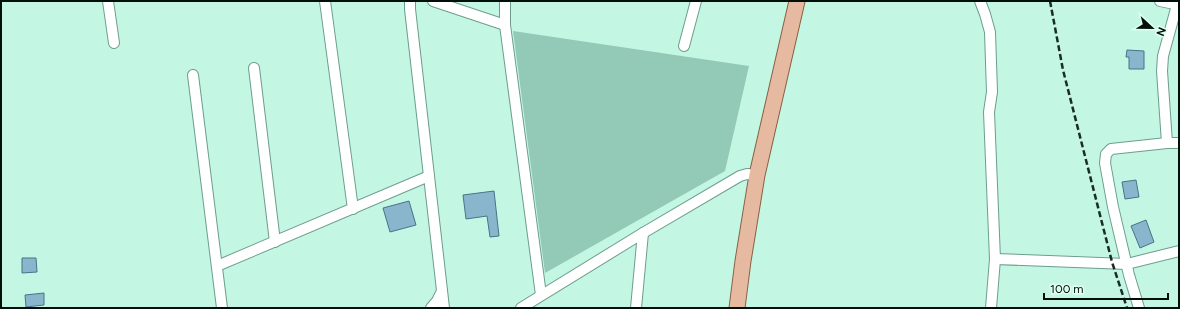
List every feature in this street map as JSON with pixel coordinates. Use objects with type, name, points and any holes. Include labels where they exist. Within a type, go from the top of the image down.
[{"type":"main road","points":[[738,308],[743,261],[757,175],[797,1]]},
{"type":"street","points":[[108,1],[114,43]]},
{"type":"street","points":[[325,1],[353,209]]},
{"type":"street","points":[[410,1],[444,308]]},
{"type":"street","points":[[433,1],[506,26]]},
{"type":"street","points":[[505,1],[506,26],[541,295]]},
{"type":"street","points":[[684,46],[696,1]]},
{"type":"street","points":[[980,1],[990,32],[992,92],[989,112],[995,259],[991,308]]},
{"type":"street","points":[[1160,1],[1178,5],[1163,56],[1162,71],[1167,143]]},
{"type":"street","points":[[254,68],[275,242]]},
{"type":"street","points":[[193,75],[222,308]]},
{"type":"street","points":[[1140,308],[1127,264],[1112,200],[1105,163],[1106,154],[1111,149],[1179,143]]},
{"type":"street","points":[[521,308],[643,233],[740,176],[747,174],[757,175]]},
{"type":"street","points":[[217,266],[429,176]]},
{"type":"street","points":[[636,308],[643,233]]},
{"type":"street","points":[[995,259],[1127,264],[1179,251]]},
{"type":"street","points":[[431,308],[437,301],[442,291]]},
{"type":"green space","points":[[513,31],[749,66],[725,171],[545,273]]},
{"type":"building","points":[[1127,50],[1144,51],[1144,69],[1129,69],[1129,57],[1126,57]]},
{"type":"building","points":[[1136,180],[1139,197],[1125,199],[1122,182]]},
{"type":"building","points":[[494,191],[499,236],[490,237],[487,216],[466,219],[463,195]]},
{"type":"building","points":[[409,201],[416,225],[390,232],[383,208]]},
{"type":"building","points":[[1146,220],[1154,242],[1140,248],[1131,226]]},
{"type":"building","points":[[22,258],[36,258],[37,272],[22,273]]},
{"type":"building","points":[[44,293],[44,305],[26,307],[25,295]]},
{"type":"railway","points":[[1050,1],[1063,70],[1112,262],[1127,308]]}]
